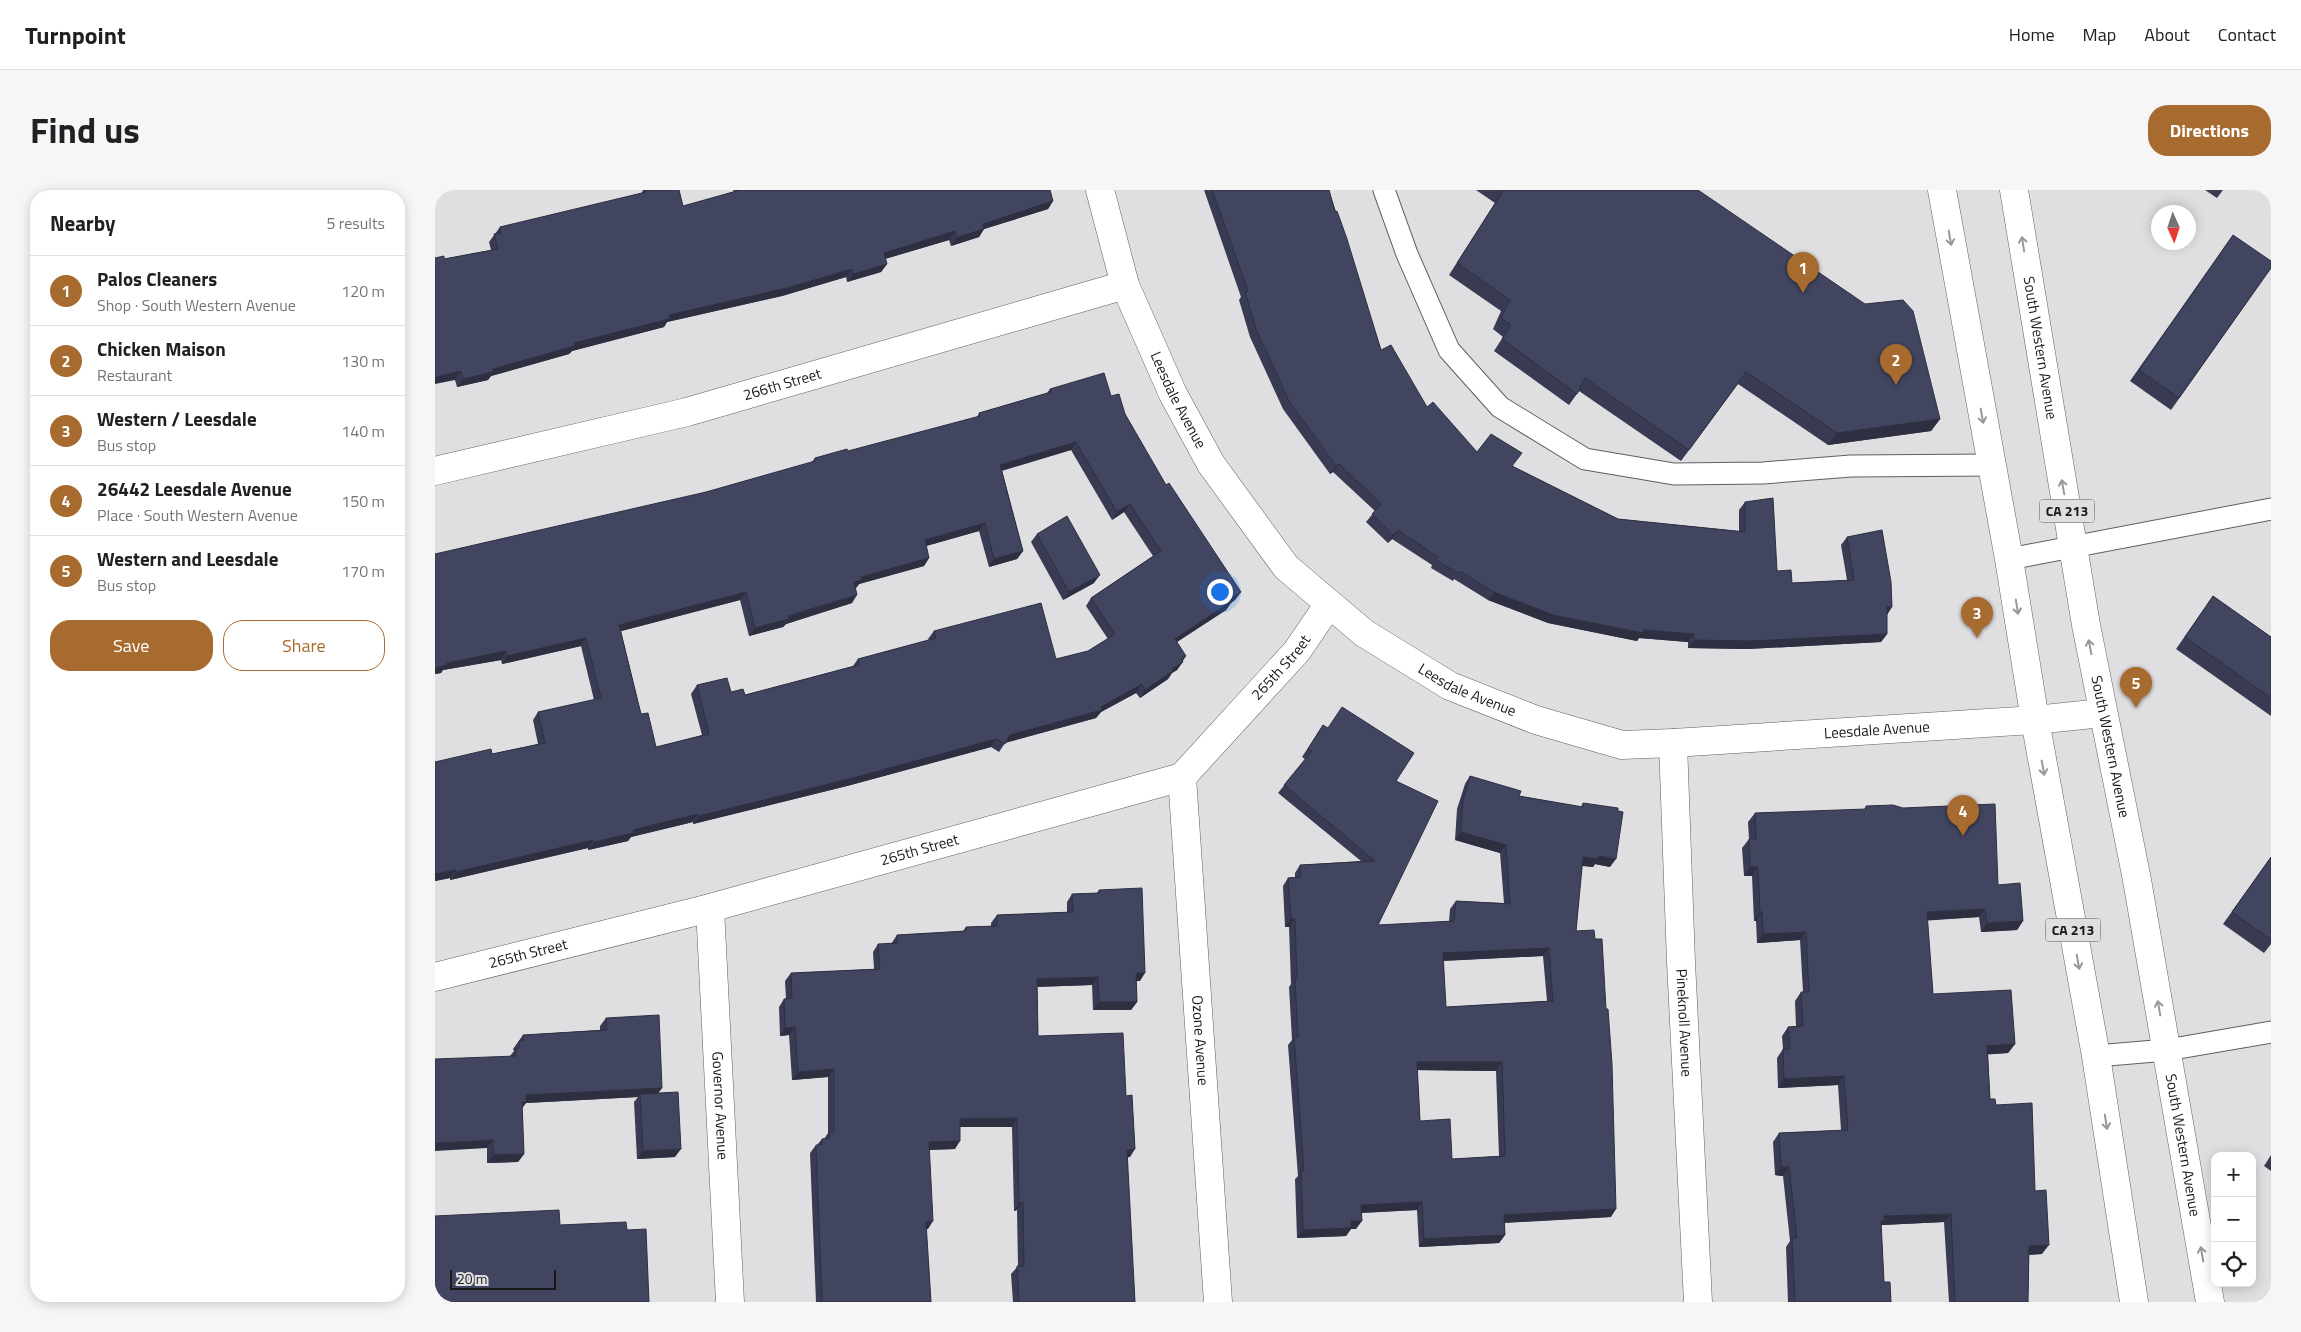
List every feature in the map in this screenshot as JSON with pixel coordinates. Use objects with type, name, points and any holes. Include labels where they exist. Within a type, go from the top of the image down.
[{"type":"street","name":"Leesdale Avenue","points":[[1100,190],[1125,285],[1173,394],[1211,464],[1286,567],[1364,633],[1458,689],[1536,720],[1623,745],[2035,720],[2102,713]]},
{"type":"street","name":"CA 213","points":[[1942,190],[2009,559],[2035,720],[2095,1056],[2134,1302]]},
{"type":"street","name":"South Western Avenue","points":[[2014,190],[2102,713],[2137,880],[2211,1302]]},
{"type":"street","name":"266th Street","points":[[435,471],[687,412],[1125,285]]},
{"type":"street","name":"265th Street","points":[[435,977],[710,908],[1182,777],[1297,651],[1329,604]]},
{"type":"street","name":"Pineknoll Avenue","points":[[1673,743],[1681,962],[1698,1302]]},
{"type":"street","name":"Ozone Avenue","points":[[1182,777],[1218,1302]]},
{"type":"street","name":"Governor Avenue","points":[[710,908],[730,1302]]},
{"type":"lane","points":[[1384,190],[1407,254],[1449,350],[1500,407],[1585,459],[1674,474],[1763,473],[1851,466],[1991,465]]},
{"type":"lane","points":[[2009,559],[2271,509]]},
{"type":"lane","points":[[2095,1056],[2167,1050],[2271,1032]]},
{"type":"building","points":[[646,190],[679,190],[683,206],[740,190],[1050,190],[1053,201],[983,224],[984,229],[956,238],[955,231],[884,253],[887,264],[853,274],[852,269],[787,288],[669,315],[670,319],[574,343],[575,346],[493,369],[493,372],[463,379],[461,371],[435,377],[435,258],[444,256],[444,259],[498,249],[494,234],[501,233],[500,227],[646,192]]},
{"type":"building","points":[[1212,190],[1329,190],[1335,212],[1337,211],[1347,239],[1381,350],[1391,345],[1427,407],[1433,402],[1477,452],[1491,434],[1522,453],[1512,466],[1618,519],[1745,532],[1745,502],[1773,498],[1777,571],[1791,570],[1792,583],[1854,580],[1847,537],[1882,530],[1891,582],[1892,607],[1887,607],[1887,634],[1752,641],[1694,640],[1694,634],[1644,630],[1643,633],[1553,615],[1494,592],[1460,571],[1458,573],[1436,560],[1438,557],[1398,530],[1393,535],[1372,514],[1381,504],[1339,464],[1336,466],[1289,401],[1256,329],[1245,292],[1248,291]]},
{"type":"building","points":[[1502,190],[1698,190],[1865,304],[1903,300],[1913,311],[1940,419],[1837,433],[1746,372],[1689,450],[1585,378],[1577,394],[1502,339],[1511,325],[1501,318],[1510,300],[1457,263]]},
{"type":"building","points":[[2233,235],[2271,261],[2271,268],[2179,398],[2139,370]]},
{"type":"building","points":[[1104,373],[1111,396],[1119,394],[1125,414],[1166,485],[1169,483],[1241,592],[1230,599],[1232,601],[1175,639],[1186,656],[1181,659],[1183,662],[1172,669],[1173,671],[1145,690],[1142,684],[1101,707],[1102,710],[1010,735],[1005,744],[996,739],[853,778],[699,816],[698,814],[633,830],[634,833],[594,842],[593,840],[456,872],[456,870],[435,874],[435,762],[491,749],[492,754],[545,743],[538,712],[601,698],[586,638],[507,656],[506,651],[447,663],[447,665],[435,668],[435,554],[706,492],[815,461],[815,458],[847,449],[848,451],[980,416],[979,413],[1051,392],[1050,389]],"holes":[[[1076,442],[1117,512],[1130,504],[1161,551],[1091,598],[1115,634],[1088,651],[1056,659],[1041,603],[934,631],[936,638],[858,659],[859,665],[745,695],[743,689],[731,692],[727,678],[697,685],[709,734],[656,747],[648,713],[641,714],[619,625],[746,592],[755,628],[789,619],[788,616],[857,595],[854,582],[862,580],[861,577],[929,558],[925,540],[985,523],[994,559],[1023,551],[1000,465]]]},
{"type":"building","points":[[1067,516],[1100,575],[1069,592],[1037,534]]},
{"type":"building","points":[[2213,596],[2271,637],[2271,698],[2185,637]]},
{"type":"building","points":[[1342,707],[1414,753],[1396,781],[1438,801],[1378,925],[1454,921],[1456,901],[1510,904],[1506,845],[1461,832],[1463,801],[1470,776],[1521,791],[1519,796],[1583,807],[1583,803],[1618,808],[1618,811],[1623,812],[1616,859],[1599,856],[1599,859],[1583,857],[1576,931],[1594,930],[1595,939],[1602,939],[1606,1009],[1608,1009],[1612,1064],[1616,1209],[1504,1215],[1505,1235],[1424,1239],[1422,1202],[1361,1205],[1362,1221],[1351,1221],[1351,1228],[1303,1230],[1301,1171],[1304,1171],[1294,1037],[1298,1037],[1295,979],[1297,979],[1295,919],[1291,919],[1288,878],[1301,877],[1300,865],[1375,861],[1284,785],[1312,751],[1308,749],[1323,725],[1328,728]],"holes":[[[1549,948],[1553,1001],[1446,1007],[1443,953]],[[1417,1062],[1502,1062],[1505,1156],[1452,1159],[1450,1119],[1420,1121]]]},
{"type":"building","points":[[1995,804],[1998,885],[2020,883],[2023,921],[1987,923],[1985,909],[1927,912],[1933,994],[2011,990],[2015,1044],[1987,1046],[1990,1099],[1995,1099],[1996,1105],[2032,1103],[2035,1191],[2046,1190],[2049,1245],[2029,1246],[2028,1302],[1955,1302],[1951,1214],[1884,1216],[1885,1221],[1881,1221],[1884,1282],[1890,1282],[1891,1302],[1795,1302],[1792,1238],[1797,1238],[1789,1167],[1781,1167],[1779,1133],[1848,1130],[1844,1076],[1784,1079],[1783,1049],[1790,1049],[1788,1027],[1803,1026],[1801,992],[1809,992],[1806,932],[1763,934],[1758,867],[1750,867],[1749,839],[1756,839],[1755,813],[1866,809],[1866,806],[1893,805],[1903,808]]},
{"type":"building","points":[[2271,857],[2271,940],[2232,912]]},
{"type":"building","points":[[1142,888],[1145,973],[1136,973],[1137,1002],[1099,1002],[1098,977],[1037,979],[1038,1036],[1123,1033],[1126,1096],[1132,1095],[1135,1149],[1127,1150],[1135,1302],[1019,1302],[1017,1266],[1024,1266],[1023,1202],[1019,1203],[1017,1118],[960,1119],[960,1141],[929,1142],[933,1221],[926,1222],[931,1302],[822,1302],[816,1145],[822,1145],[822,1139],[830,1138],[829,1132],[834,1132],[834,1069],[798,1072],[795,1027],[785,1028],[784,999],[792,998],[791,973],[880,969],[878,944],[897,943],[897,935],[966,931],[966,927],[997,926],[997,915],[1073,912],[1072,894],[1099,893],[1099,890]]},
{"type":"building","points":[[659,1015],[662,1088],[526,1095],[526,1102],[522,1102],[524,1154],[493,1155],[493,1140],[435,1143],[435,1059],[516,1056],[516,1048],[519,1048],[519,1041],[523,1041],[523,1035],[607,1030],[606,1018]]},
{"type":"building","points":[[678,1092],[681,1149],[643,1151],[640,1094]]},
{"type":"building","points":[[559,1210],[560,1225],[626,1222],[627,1230],[646,1229],[649,1302],[435,1302],[435,1216]]},
{"type":"place","name":"Palos Cleaners","points":[[1803,293]]},
{"type":"place","name":"Chicken Maison","points":[[1896,385]]},
{"type":"place","name":"Western / Leesdale","points":[[1977,638]]},
{"type":"place","name":"Western and Leesdale","points":[[2136,708]]},
{"type":"place","name":"26442 Leesdale Avenue","points":[[1963,836]]}]
